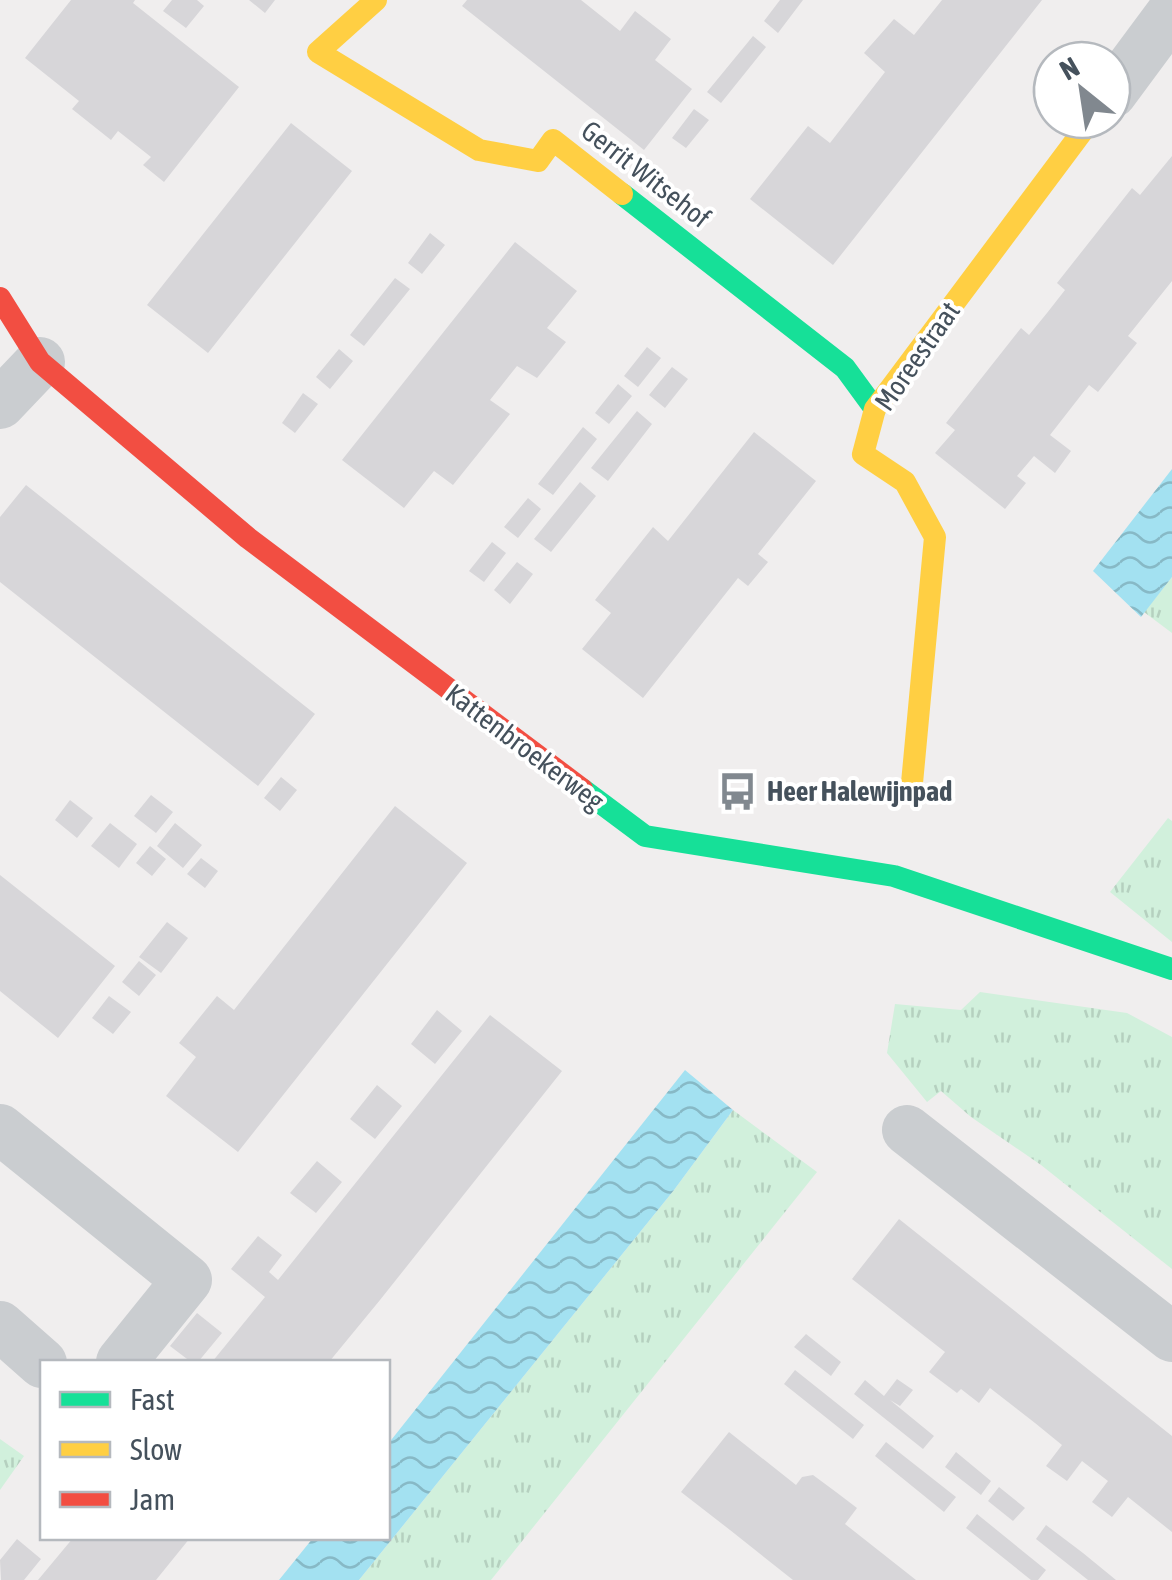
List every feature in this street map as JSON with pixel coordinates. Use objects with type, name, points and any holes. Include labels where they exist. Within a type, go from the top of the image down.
[{"type":"street","name":"Gerrit Witsehof","points":[[376,0],[318,52],[479,150],[538,161],[553,140],[846,368],[875,409]]},
{"type":"street","points":[[1132,65],[1172,12]]},
{"type":"street","name":"Moreestraat","points":[[912,783],[936,537],[905,482],[863,454],[875,409],[1077,140]]},
{"type":"street","name":"Kattenbroekerweg","points":[[0,298],[40,362],[248,538],[645,836],[894,876],[1172,970]]},
{"type":"street","points":[[0,404],[40,362]]},
{"type":"street","points":[[0,1129],[187,1280],[123,1360]]},
{"type":"street","points":[[906,1130],[1172,1337]]},
{"type":"street","points":[[0,1326],[40,1361]]},
{"type":"green space","points":[[1172,577],[1172,633],[1144,612]]},
{"type":"green space","points":[[1168,818],[1172,821],[1172,942],[1110,892]]},
{"type":"green space","points":[[980,992],[1127,1013],[1172,1037],[1172,1269],[941,1091],[927,1102],[887,1053],[895,1004],[961,1010]]},
{"type":"green space","points":[[733,1110],[817,1172],[491,1580],[359,1580],[674,1190]]},
{"type":"green space","points":[[0,1439],[24,1456],[0,1490]]},
{"type":"water","points":[[1172,469],[1172,577],[1141,617],[1093,571]]},
{"type":"water","points":[[685,1070],[733,1110],[674,1190],[359,1580],[279,1580],[311,1540],[390,1540],[390,1441]]},
{"type":"building","points":[[71,0],[135,0],[133,3],[239,87],[164,182],[143,165],[151,157],[118,131],[111,140],[72,109],[79,101],[25,58]]},
{"type":"building","points":[[172,0],[197,0],[204,6],[186,28],[163,11]]},
{"type":"building","points":[[249,0],[275,0],[265,13]]},
{"type":"building","points":[[467,0],[581,0],[620,31],[635,11],[671,39],[655,60],[692,89],[644,150],[462,6]]},
{"type":"building","points":[[780,0],[803,0],[778,33],[764,21]]},
{"type":"building","points":[[942,0],[1042,0],[833,265],[750,199],[808,126],[830,143],[885,72],[864,53],[894,19],[914,35]]},
{"type":"building","points":[[753,36],[766,47],[721,103],[707,92]]},
{"type":"building","points":[[694,109],[709,120],[686,148],[672,138]]},
{"type":"building","points":[[291,123],[352,171],[208,353],[147,305]]},
{"type":"building","points":[[1172,156],[1172,281],[1128,336],[1137,343],[1098,392],[1089,385],[1050,435],[1071,451],[1055,473],[1034,456],[1017,476],[1026,483],[1005,509],[935,453],[955,430],[946,423],[1021,328],[1029,335],[1047,313],[1065,290],[1057,283],[1132,188],[1140,195]]},
{"type":"building","points":[[430,233],[445,245],[422,274],[408,263]]},
{"type":"building","points":[[515,242],[577,291],[547,328],[566,342],[537,378],[517,366],[490,400],[510,414],[453,485],[434,471],[404,508],[342,460]]},
{"type":"building","points":[[395,278],[410,289],[364,346],[350,335]]},
{"type":"building","points":[[647,347],[661,358],[638,387],[624,376]]},
{"type":"building","points":[[339,349],[353,361],[330,389],[316,377]]},
{"type":"building","points":[[672,367],[688,379],[665,408],[649,395]]},
{"type":"building","points":[[618,384],[632,396],[609,424],[595,413]]},
{"type":"building","points":[[303,393],[318,404],[295,433],[282,423]]},
{"type":"building","points":[[637,411],[652,424],[608,481],[591,468]]},
{"type":"building","points":[[583,427],[597,439],[553,495],[538,484]]},
{"type":"building","points":[[754,432],[816,481],[758,554],[768,562],[748,586],[738,578],[643,698],[582,649],[611,613],[595,600],[653,527],[668,541]]},
{"type":"building","points":[[580,482],[596,496],[551,552],[534,539]]},
{"type":"building","points":[[26,485],[315,714],[258,786],[0,582],[0,517]]},
{"type":"building","points":[[528,498],[541,509],[518,538],[504,527]]},
{"type":"building","points":[[492,542],[506,553],[484,582],[469,571]]},
{"type":"building","points":[[517,562],[533,574],[510,604],[494,590]]},
{"type":"building","points":[[281,777],[297,790],[280,811],[264,798]]},
{"type":"building","points":[[151,795],[173,812],[156,833],[134,816]]},
{"type":"building","points":[[70,800],[93,818],[77,838],[55,820]]},
{"type":"building","points":[[395,806],[467,863],[238,1152],[166,1096],[196,1057],[179,1043],[217,996],[234,1010]]},
{"type":"building","points":[[110,823],[137,844],[119,868],[91,846]]},
{"type":"building","points":[[175,823],[202,845],[183,868],[157,846]]},
{"type":"building","points":[[150,846],[166,859],[152,876],[136,863]]},
{"type":"building","points":[[201,858],[218,871],[205,888],[187,874]]},
{"type":"building","points":[[0,875],[115,966],[58,1038],[0,991]]},
{"type":"building","points":[[167,922],[188,938],[161,973],[139,957]]},
{"type":"building","points":[[139,961],[156,975],[139,996],[122,982]]},
{"type":"building","points":[[109,996],[131,1012],[113,1034],[92,1018]]},
{"type":"building","points":[[437,1010],[462,1031],[435,1064],[411,1044]]},
{"type":"building","points":[[490,1015],[562,1071],[331,1360],[214,1360],[265,1297],[231,1269],[258,1236],[282,1255],[269,1272],[278,1280]]},
{"type":"building","points":[[377,1085],[402,1106],[375,1139],[350,1119]]},
{"type":"building","points":[[317,1161],[342,1182],[316,1213],[290,1193]]},
{"type":"building","points":[[899,1219],[1172,1436],[1172,1532],[1128,1497],[1112,1517],[1092,1502],[1108,1481],[1082,1461],[1067,1481],[1046,1466],[1062,1445],[1035,1423],[990,1388],[979,1403],[961,1389],[957,1393],[929,1372],[945,1352],[852,1279]]},
{"type":"building","points":[[197,1313],[222,1333],[200,1360],[188,1360],[170,1346]]},
{"type":"building","points":[[806,1334],[841,1362],[831,1376],[794,1347]]},
{"type":"building","points":[[795,1370],[864,1425],[853,1439],[784,1384]]},
{"type":"building","points":[[897,1379],[913,1390],[900,1406],[890,1400],[934,1436],[923,1449],[854,1394],[865,1380],[884,1396]]},
{"type":"building","points":[[729,1432],[796,1485],[802,1477],[813,1475],[857,1508],[845,1524],[916,1580],[793,1580],[681,1492]]},
{"type":"building","points":[[886,1442],[956,1497],[944,1512],[875,1456]]},
{"type":"building","points":[[956,1452],[991,1481],[981,1495],[945,1467]]},
{"type":"building","points":[[999,1487],[1025,1508],[1013,1521],[988,1501]]},
{"type":"building","points":[[977,1514],[1046,1570],[1038,1580],[1031,1580],[966,1528]]},
{"type":"building","points":[[1046,1525],[1116,1580],[1088,1580],[1036,1539]]},
{"type":"building","points":[[17,1539],[41,1559],[24,1580],[1,1580],[0,1560]]},
{"type":"building","points":[[71,1540],[188,1540],[156,1580],[38,1580]]},
{"type":"traffic: fast","points":[[622,194],[845,368],[875,409]]},
{"type":"traffic: fast","points":[[582,789],[645,836],[894,876],[1172,969]]},
{"type":"traffic: slow","points":[[376,0],[318,52],[479,150],[538,161],[553,140],[622,194]]},
{"type":"traffic: slow","points":[[912,783],[935,537],[905,482],[863,454],[875,409],[1076,140]]},
{"type":"traffic: jam","points":[[0,298],[40,362],[248,538],[582,789]]},
{"type":"place","name":"Heer Halewijnpad","points":[[737,791]]}]
